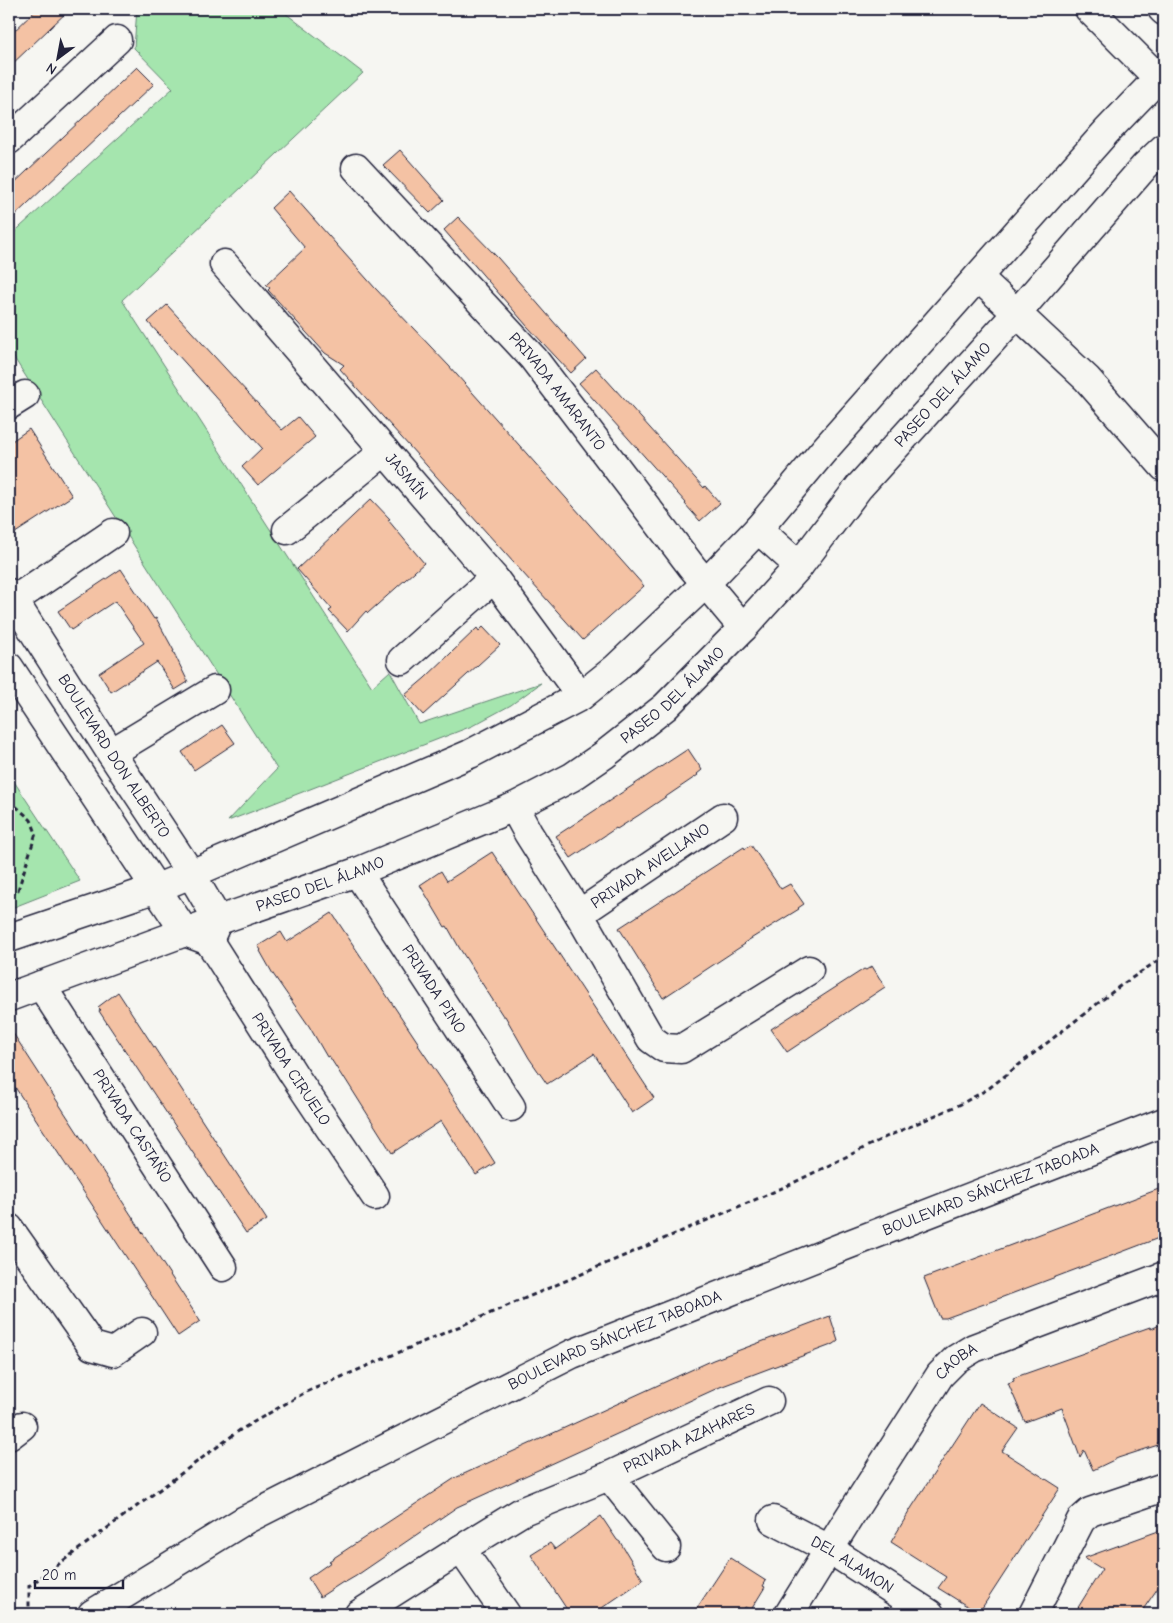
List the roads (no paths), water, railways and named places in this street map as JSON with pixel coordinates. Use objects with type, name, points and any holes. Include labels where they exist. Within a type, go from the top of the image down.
[{"type":"street","points":[[9,938],[158,888],[470,754],[581,696],[616,668],[706,584],[758,529],[825,449],[1107,131],[1162,78],[1089,9]]},
{"type":"street","points":[[9,140],[117,40]]},
{"type":"street","name":"PASEO DEL ÁLAMO","points":[[9,997],[204,931],[357,872],[514,807],[572,777],[620,743],[665,707],[743,628],[799,566],[859,488],[1017,313],[1145,166],[1164,148]]},
{"type":"street","name":"PRIVADA AMARANTO","points":[[356,168],[533,358],[706,584],[743,628]]},
{"type":"street","name":"JASMÍN","points":[[224,264],[494,578],[581,696]]},
{"type":"street","points":[[978,277],[1087,379],[1164,466]]},
{"type":"street","points":[[287,530],[385,451]]},
{"type":"street","points":[[758,529],[799,566]]},
{"type":"street","points":[[11,596],[113,533]]},
{"type":"street","points":[[402,660],[494,578]]},
{"type":"street","name":"BOULEVARD DON ALBERTO","points":[[11,596],[191,874],[204,931]]},
{"type":"street","points":[[44,649],[9,668],[125,843],[158,888],[204,931]]},
{"type":"street","points":[[111,753],[215,690]]},
{"type":"street","name":"PRIVADA AVELLANO","points":[[514,807],[528,833],[579,914],[651,1039],[664,1048],[680,1049],[809,970]]},
{"type":"street","name":"PRIVADA AVELLANO","points":[[579,914],[723,817]]},
{"type":"street","name":"PRIVADA PINO","points":[[357,872],[511,1107]]},
{"type":"street","name":"PRIVADA CIRUELO","points":[[204,931],[294,1075],[375,1196]]},
{"type":"street","name":"PRIVADA CASTAÑO","points":[[42,985],[223,1267]]},
{"type":"street","name":"BOULEVARD SÁNCHEZ TABOADA","points":[[92,1614],[245,1520],[572,1354],[833,1250],[1164,1122]]},
{"type":"street","points":[[9,1228],[92,1346],[112,1352],[142,1332]]},
{"type":"street","name":"CAOBA","points":[[789,1614],[940,1375],[956,1359],[974,1348],[1164,1276]]},
{"type":"street","name":"PRIVADA AZAHARES","points":[[359,1614],[524,1511],[609,1476],[770,1401]]},
{"type":"street","name":"PRIVADA AZAHARES","points":[[609,1476],[666,1548]]},
{"type":"street","points":[[1033,1614],[1080,1520],[1085,1515],[1164,1487]]},
{"type":"street","name":"DEL ALAMON","points":[[773,1520],[829,1549],[930,1614]]},
{"type":"street","points":[[461,1549],[506,1614]]}]
